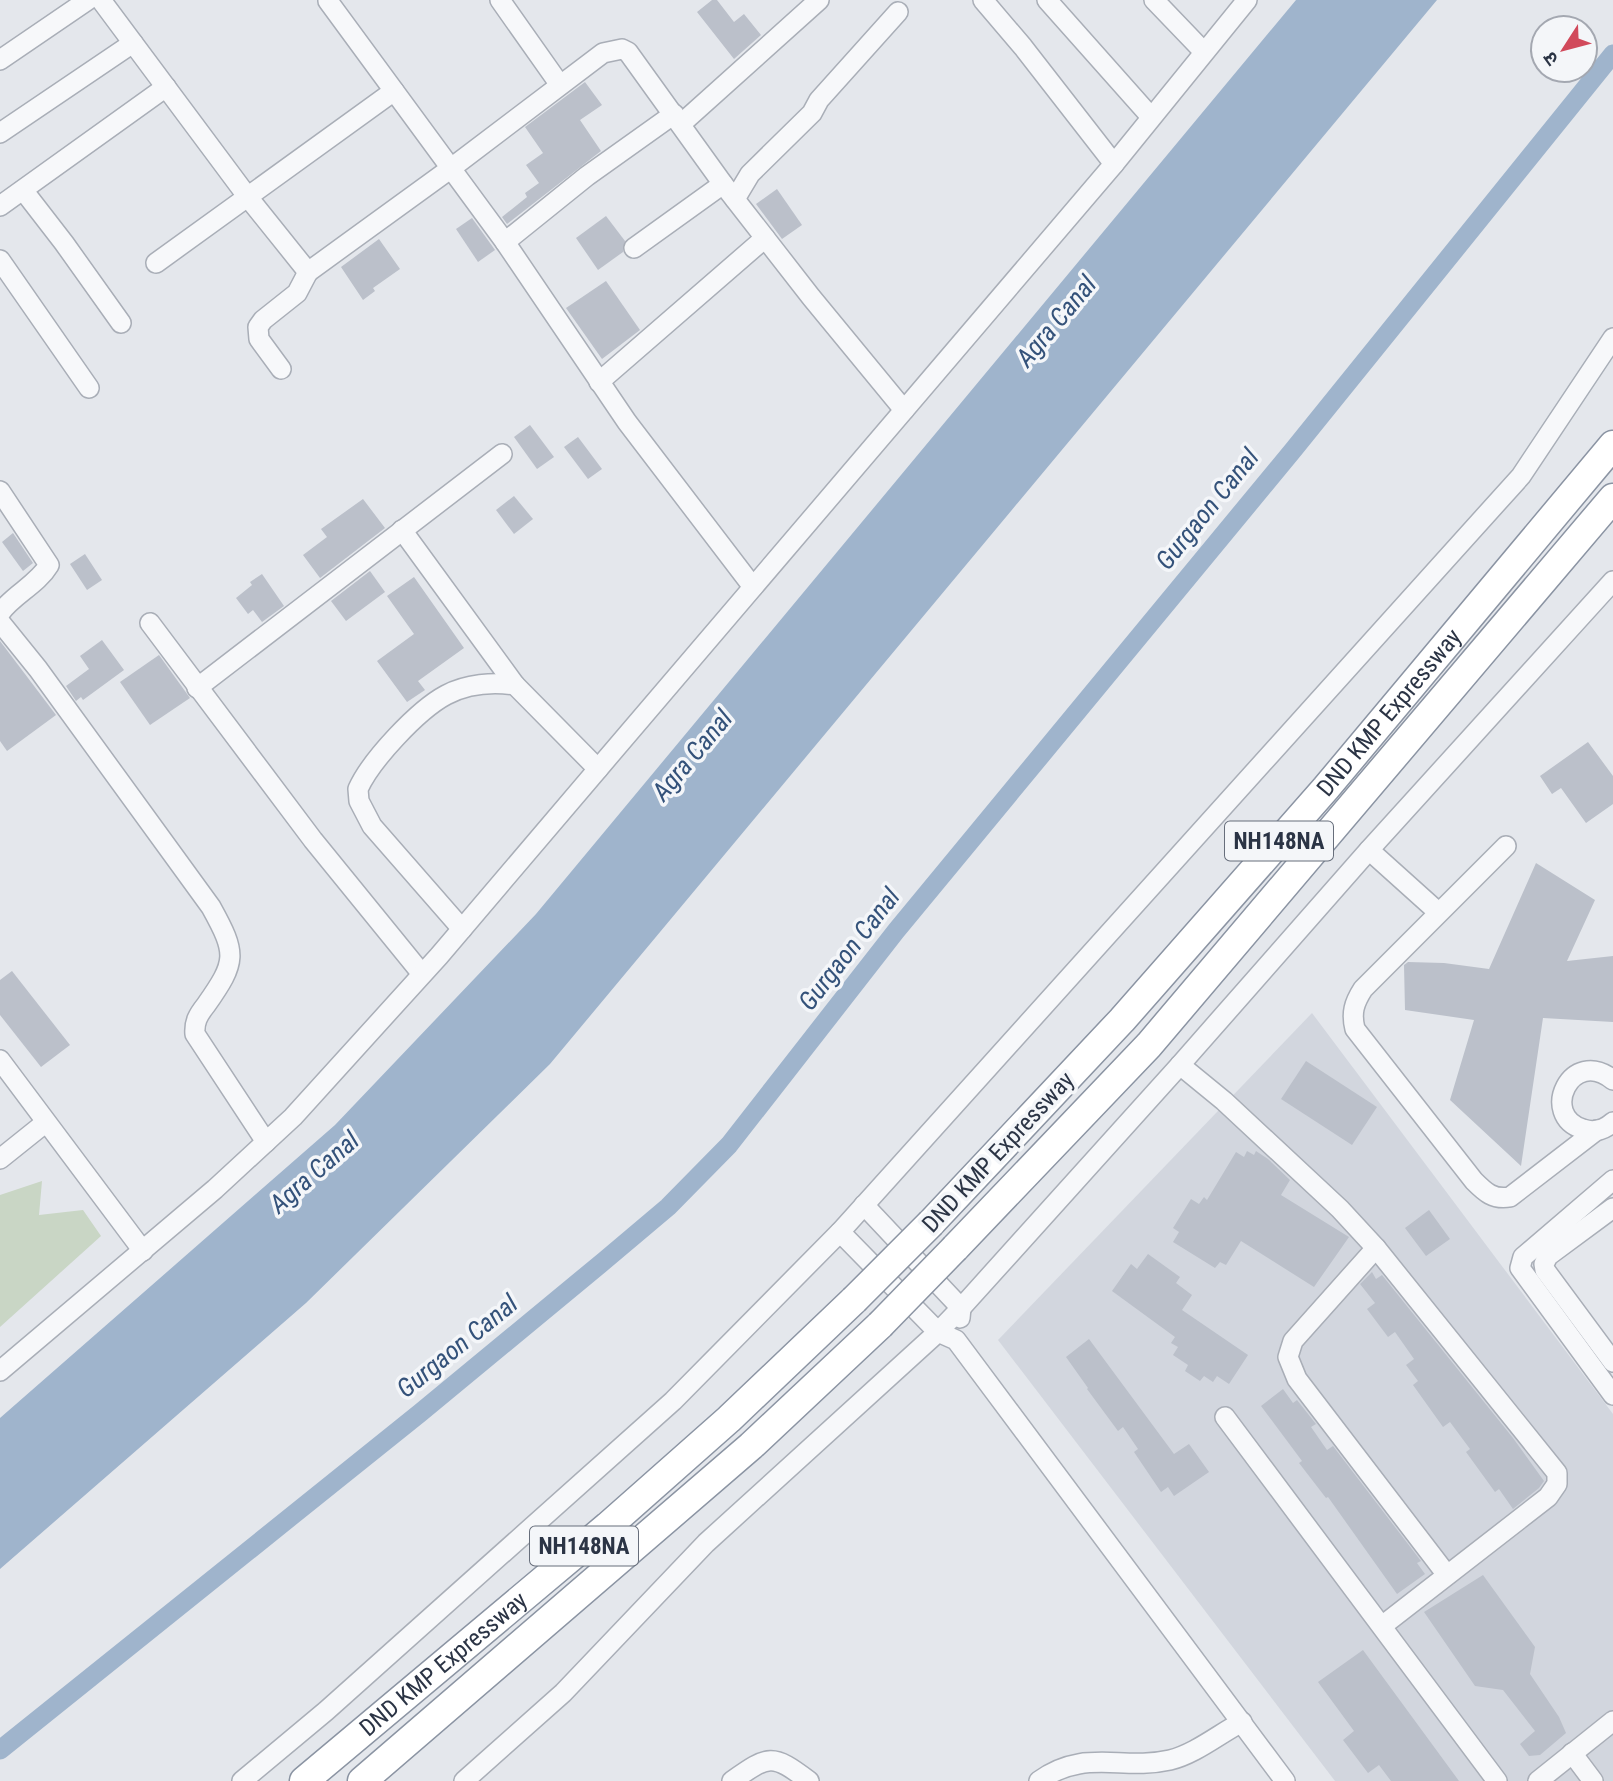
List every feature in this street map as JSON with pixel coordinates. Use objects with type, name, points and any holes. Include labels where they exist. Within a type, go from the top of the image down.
[{"type":"highway","name":"DND KMP Expressway","points":[[304,1781],[608,1526],[729,1419],[931,1223],[1122,1020],[1326,788],[1613,445]]},
{"type":"highway","name":"DND KMP Expressway","points":[[362,1781],[699,1491],[880,1325],[1158,1035],[1613,498]]},
{"type":"street","points":[[0,60],[88,0]]},
{"type":"street","points":[[101,0],[247,196],[308,272]]},
{"type":"street","points":[[500,0],[560,85]]},
{"type":"street","points":[[506,242],[587,176],[678,119],[819,0]]},
{"type":"street","points":[[983,0],[1114,164]]},
{"type":"street","points":[[1047,0],[1151,117]]},
{"type":"street","points":[[1154,0],[1204,52]]},
{"type":"street","points":[[328,1],[506,242],[599,382],[753,587]]},
{"type":"street","points":[[0,1371],[143,1251],[293,1117],[462,929],[1114,164],[1244,1]]},
{"type":"street","points":[[634,248],[729,192],[750,174],[812,113],[827,91],[898,12]]},
{"type":"street","points":[[0,133],[133,43]]},
{"type":"street","points":[[281,369],[259,339],[258,327],[296,293],[308,272],[603,54],[622,49],[632,57],[729,192],[904,410]]},
{"type":"street","points":[[0,206],[166,87]]},
{"type":"street","points":[[156,263],[394,91]]},
{"type":"street","points":[[23,190],[121,323]]},
{"type":"street","points":[[599,382],[765,238]]},
{"type":"street","points":[[3,271],[89,388]]},
{"type":"street","points":[[242,1781],[326,1711],[673,1401],[840,1232],[1521,476],[1613,338]]},
{"type":"street","points":[[197,688],[502,454]]},
{"type":"street","points":[[0,491],[49,565],[37,581],[6,604],[0,613]]},
{"type":"street","points":[[402,530],[515,685],[598,769]]},
{"type":"street","points":[[464,1781],[563,1693],[706,1543],[947,1336],[961,1308],[1613,581]]},
{"type":"street","points":[[0,622],[38,669],[211,907],[225,932],[230,963],[226,977],[197,1017],[195,1034],[266,1142]]},
{"type":"street","points":[[150,623],[313,841],[422,974]]},
{"type":"street","points":[[462,929],[372,826],[362,808],[358,789],[375,763],[407,725],[447,694],[496,683],[515,685]]},
{"type":"street","points":[[1506,846],[1363,989],[1353,1007],[1355,1029],[1486,1194],[1499,1199],[1510,1197],[1605,1126]]},
{"type":"street","points":[[1369,850],[1438,912]]},
{"type":"street","points":[[0,1060],[143,1251]]},
{"type":"street","points":[[1180,1065],[1224,1101],[1339,1209],[1376,1248],[1557,1473],[1557,1485],[1548,1497],[1382,1626]]},
{"type":"street","points":[[1605,1126],[1589,1131],[1577,1128],[1562,1110],[1561,1098],[1572,1077],[1583,1072],[1595,1070],[1613,1080]]},
{"type":"street","points":[[0,1158],[45,1123]]},
{"type":"street","points":[[1613,1180],[1523,1257],[1520,1268],[1613,1395]]},
{"type":"street","points":[[864,1205],[961,1308]]},
{"type":"street","points":[[1613,1208],[1548,1256],[1544,1264],[1545,1270],[1613,1362]]},
{"type":"street","points":[[840,1232],[947,1336],[1285,1781]]},
{"type":"street","points":[[1376,1248],[1293,1341],[1288,1357],[1297,1380],[1447,1575]]},
{"type":"street","points":[[1225,1417],[1497,1781]]},
{"type":"street","points":[[1538,1781],[1613,1721]]},
{"type":"street","points":[[1039,1781],[1069,1765],[1088,1761],[1142,1762],[1171,1759],[1242,1722]]},
{"type":"street","points":[[1572,1754],[1593,1781]]},
{"type":"street","points":[[732,1781],[765,1760],[777,1760],[809,1781]]},
{"type":"shaded area","points":[[1312,1013],[1613,1414],[1613,1781],[1335,1781],[998,1340]]},
{"type":"green space","points":[[42,1181],[39,1215],[83,1210],[101,1236],[0,1327],[0,1195]]},
{"type":"water","name":"Agra Canal","points":[[1296,0],[1437,0],[550,1064],[306,1303],[0,1569],[0,1418],[335,1125],[536,914]]},
{"type":"building","points":[[712,0],[717,0],[734,22],[744,14],[761,35],[734,59],[697,12]]},
{"type":"building","points":[[585,82],[602,105],[580,120],[601,151],[507,224],[502,217],[527,197],[525,193],[539,183],[526,165],[543,153],[525,127]]},
{"type":"building","points":[[777,189],[802,225],[782,239],[756,204]]},
{"type":"building","points":[[606,216],[625,241],[623,252],[598,270],[576,238]]},
{"type":"building","points":[[472,218],[495,250],[478,262],[456,229]]},
{"type":"building","points":[[379,239],[400,269],[373,288],[375,291],[363,300],[341,267]]},
{"type":"building","points":[[606,281],[640,330],[602,359],[566,308]]},
{"type":"building","points":[[530,425],[554,457],[537,469],[514,437]]},
{"type":"building","points":[[578,437],[602,469],[588,479],[564,447]]},
{"type":"building","points":[[514,496],[533,519],[514,534],[496,510]]},
{"type":"building","points":[[363,499],[385,528],[320,578],[303,555],[327,537],[321,529]]},
{"type":"building","points":[[13,533],[33,563],[23,571],[2,542]]},
{"type":"building","points":[[85,554],[102,580],[87,590],[70,564]]},
{"type":"building","points":[[370,571],[385,592],[346,621],[331,601]]},
{"type":"building","points":[[262,574],[284,606],[262,622],[253,610],[248,614],[236,598],[252,585],[250,582]]},
{"type":"building","points":[[414,577],[464,648],[418,681],[425,690],[407,702],[377,661],[414,634],[387,596]]},
{"type":"building","points":[[102,640],[124,670],[83,700],[81,697],[76,701],[66,686],[89,669],[80,656]]},
{"type":"building","points":[[0,641],[56,715],[7,751],[0,741]]},
{"type":"building","points":[[159,655],[190,698],[150,725],[120,682]]},
{"type":"building","points":[[1588,742],[1613,776],[1613,804],[1586,823],[1561,788],[1552,794],[1540,776]]},
{"type":"building","points":[[1536,863],[1595,900],[1567,961],[1613,956],[1613,1022],[1543,1018],[1521,1166],[1450,1100],[1474,1020],[1405,1010],[1404,965],[1408,962],[1444,963],[1489,969]]},
{"type":"building","points":[[12,971],[70,1045],[41,1067],[0,1015],[0,980]]},
{"type":"building","points":[[1306,1061],[1377,1107],[1352,1145],[1281,1099]]},
{"type":"building","points":[[1247,1151],[1254,1155],[1256,1151],[1268,1159],[1290,1180],[1281,1195],[1349,1237],[1314,1287],[1241,1241],[1226,1265],[1220,1262],[1215,1268],[1173,1242],[1179,1232],[1173,1228],[1191,1199],[1199,1204],[1204,1197],[1207,1200],[1236,1152],[1244,1157]]},
{"type":"building","points":[[1429,1210],[1450,1239],[1426,1256],[1405,1228]]},
{"type":"building","points":[[1148,1254],[1180,1277],[1176,1283],[1192,1295],[1182,1310],[1248,1355],[1229,1384],[1217,1376],[1213,1382],[1204,1376],[1200,1381],[1185,1371],[1188,1365],[1173,1355],[1178,1347],[1171,1343],[1175,1337],[1112,1291],[1131,1264],[1137,1269]]},
{"type":"building","points":[[1372,1272],[1376,1279],[1382,1275],[1513,1438],[1544,1481],[1513,1509],[1499,1489],[1495,1492],[1466,1452],[1470,1449],[1450,1422],[1443,1427],[1413,1385],[1418,1381],[1406,1365],[1414,1359],[1395,1332],[1388,1337],[1367,1309],[1375,1303],[1360,1284]]},
{"type":"building","points":[[1089,1339],[1174,1454],[1189,1444],[1209,1472],[1174,1496],[1168,1487],[1161,1492],[1134,1452],[1138,1449],[1123,1427],[1118,1431],[1066,1357]]},
{"type":"building","points":[[1283,1389],[1293,1403],[1297,1400],[1316,1424],[1311,1427],[1327,1450],[1333,1446],[1421,1561],[1417,1563],[1425,1574],[1397,1594],[1328,1497],[1326,1498],[1299,1463],[1302,1461],[1261,1406]]},
{"type":"building","points":[[1483,1575],[1535,1647],[1530,1674],[1559,1717],[1566,1733],[1540,1755],[1529,1756],[1520,1744],[1535,1731],[1503,1690],[1475,1686],[1424,1612]]},
{"type":"building","points":[[1363,1650],[1459,1781],[1391,1781],[1379,1765],[1368,1773],[1343,1740],[1354,1731],[1318,1682]]},
{"type":"waterway","name":"Gurgaon Canal","points":[[0,1750],[420,1413],[604,1261],[668,1207],[729,1145],[896,931],[1294,449],[1613,54]]}]
